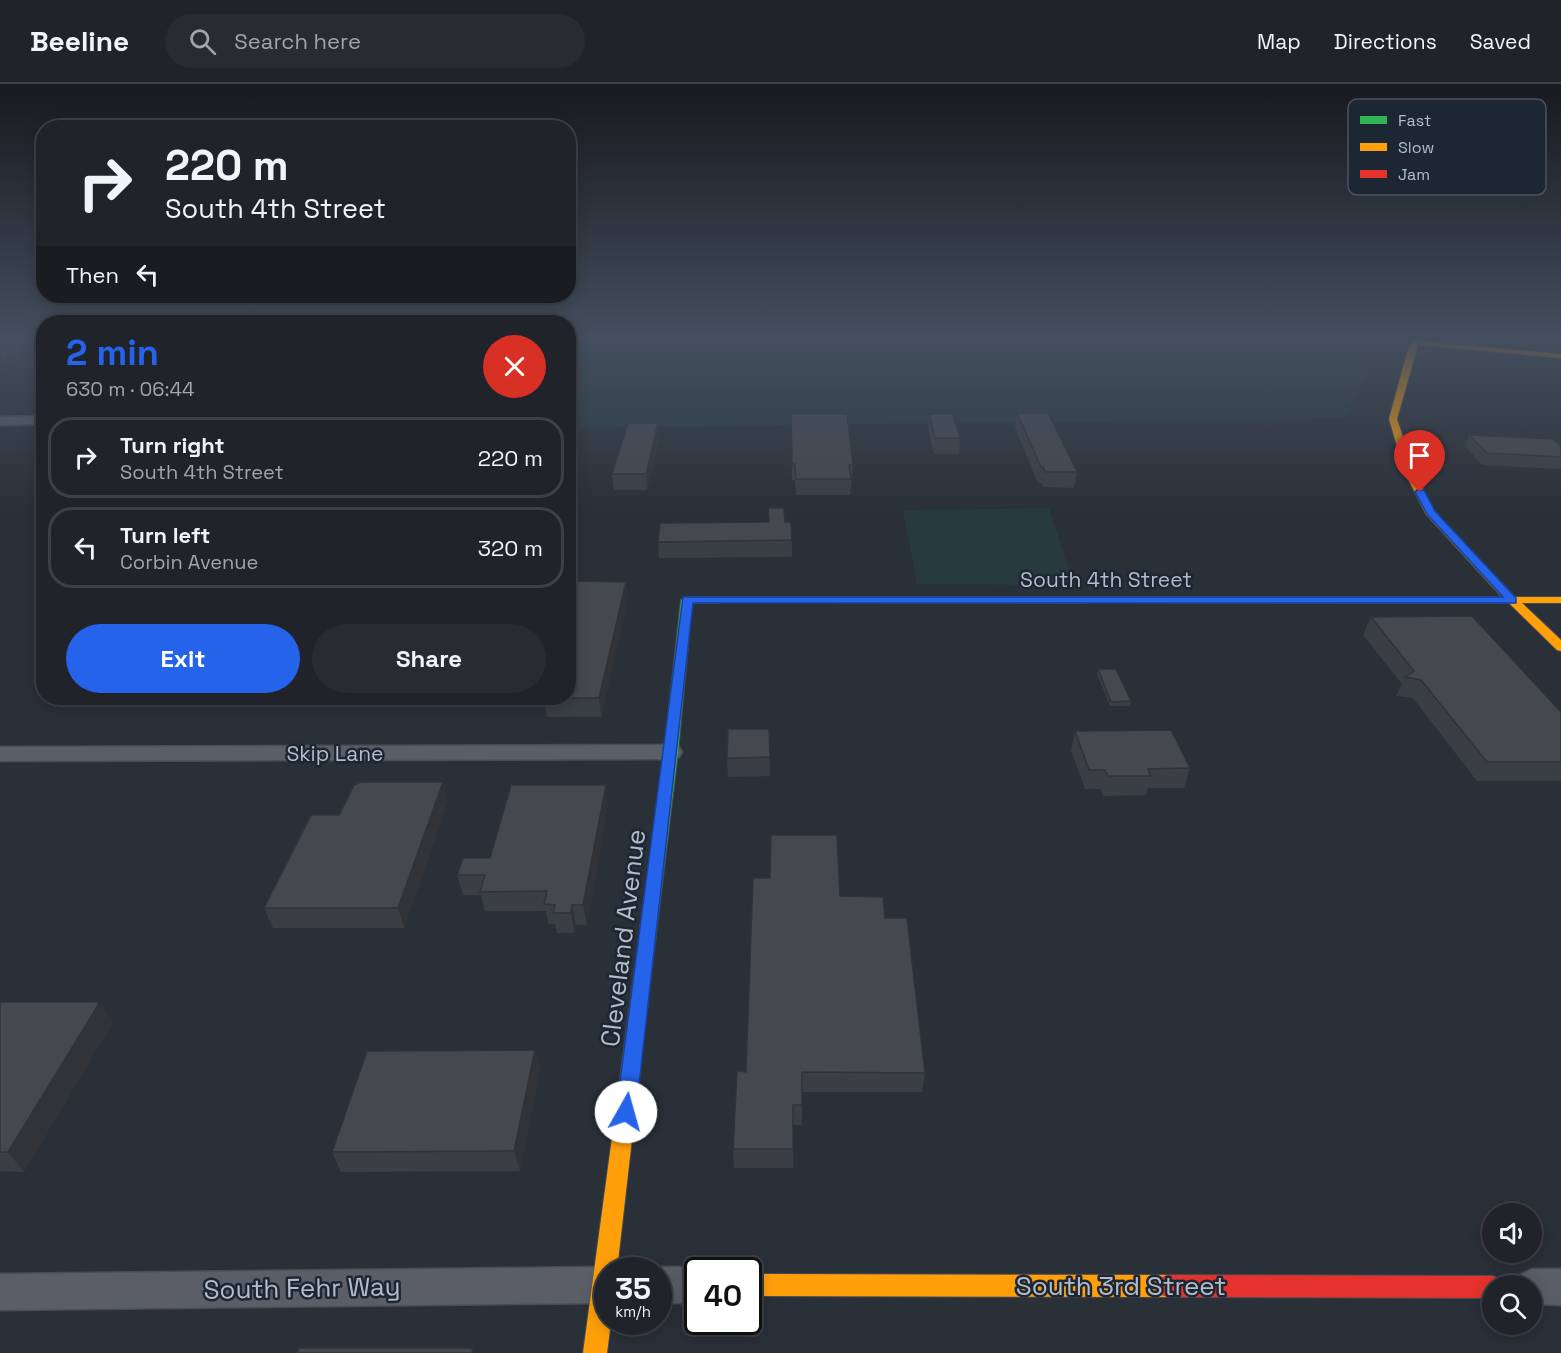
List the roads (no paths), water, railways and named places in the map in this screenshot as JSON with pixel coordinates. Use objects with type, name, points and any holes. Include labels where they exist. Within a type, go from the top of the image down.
[{"type":"street","points":[[1399,396],[1393,419],[1410,472],[1430,512],[1512,600],[1561,647]]},
{"type":"street","points":[[0,421],[36,420]]},
{"type":"street","name":"South 4th Street","points":[[687,600],[1561,600]]},
{"type":"street","name":"Cleveland Avenue","points":[[609,1257],[671,752],[687,600]]},
{"type":"street","name":"Skip Lane","points":[[0,754],[671,752]]},
{"type":"street","name":"South Fehr Way","points":[[0,1292],[594,1285]]},
{"type":"street","name":"South 3rd Street","points":[[762,1285],[1482,1287]]},
{"type":"street","points":[[1542,1287],[1561,1287]]},
{"type":"street","name":"Cleveland Avenue","points":[[596,1353],[599,1335]]}]
